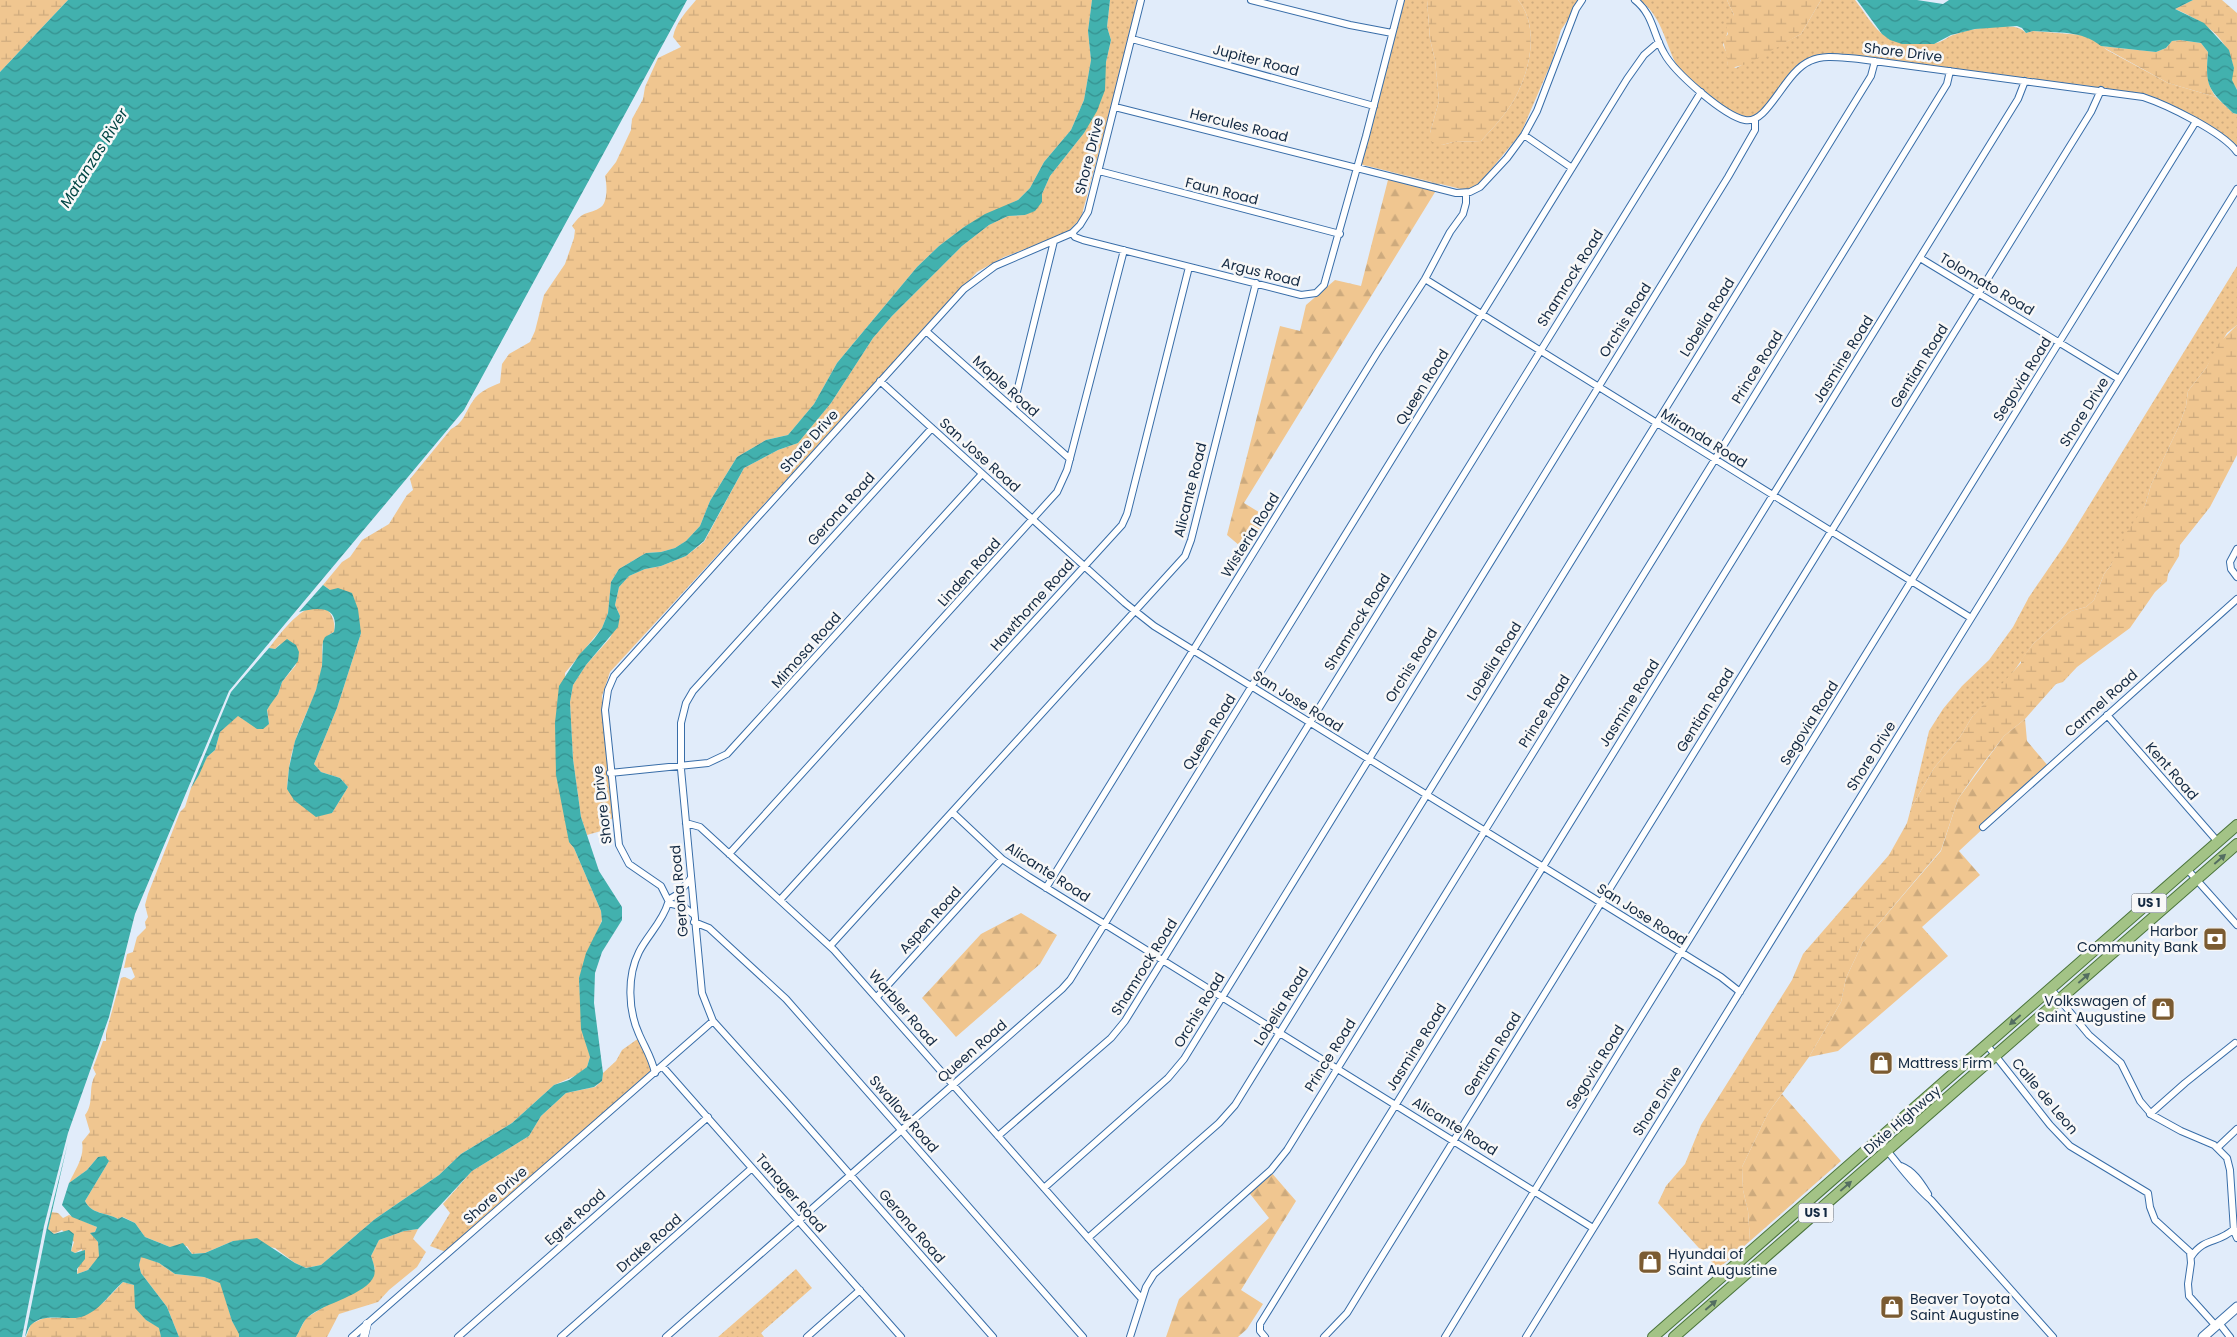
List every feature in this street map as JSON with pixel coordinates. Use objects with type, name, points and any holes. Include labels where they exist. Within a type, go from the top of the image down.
[{"type":"main road","name":"US 1","points":[[1653,1337],[2237,825]]},
{"type":"main road","name":"Dixie Highway","points":[[1674,1337],[2237,844]]},
{"type":"main road","points":[[1792,1215],[1801,1226]]},
{"type":"main road","points":[[2203,1337],[2237,1307]]},
{"type":"main road","points":[[1663,1328],[1670,1337]]},
{"type":"street","name":"Shore Drive","points":[[691,878],[678,894],[668,900],[661,886],[634,869],[625,859],[617,838],[610,773],[606,700],[610,685],[620,667],[964,289],[984,272],[1072,233],[1080,225],[1088,212],[1141,0]]},
{"type":"street","points":[[1252,0],[1365,29],[1392,33]]},
{"type":"street","points":[[1400,0],[1357,167],[1466,193],[1477,189],[1485,182],[1507,158],[1524,135],[1537,111],[1576,8],[1582,0]]},
{"type":"street","points":[[1635,0],[1650,16],[1659,42],[1672,66],[1701,92],[1736,118],[1749,121],[1755,120]]},
{"type":"street","name":"Jupiter Road","points":[[1132,39],[1374,106]]},
{"type":"street","name":"Queen Road","points":[[666,1337],[1062,989],[1105,924],[1572,168],[1644,55],[1659,42]]},
{"type":"street","name":"Shore Drive","points":[[1755,120],[1764,113],[1792,73],[1809,61],[1824,56],[1876,61],[2143,97],[2165,106],[2224,139],[2237,152]]},
{"type":"street","name":"Lobelia Road","points":[[1088,1238],[1224,1119],[1235,1105],[1871,76],[1876,61]]},
{"type":"street","name":"Prince Road","points":[[1130,1337],[1142,1299],[1150,1280],[1158,1269],[1280,1161],[1947,84],[1950,71]]},
{"type":"street","name":"Jasmine Road","points":[[1265,1337],[1260,1332],[1260,1324],[2018,99],[2025,81]]},
{"type":"street","name":"Gentian Road","points":[[1324,1337],[1347,1313],[2091,112],[2101,90]]},
{"type":"street","name":"Shamrock Road","points":[[998,1136],[1111,1038],[1125,1021],[1701,92]]},
{"type":"street","name":"Hercules Road","points":[[1115,106],[1357,167]]},
{"type":"street","name":"Orchis Road","points":[[1044,1188],[1168,1078],[1184,1059],[1748,144],[1755,130],[1755,120]]},
{"type":"street","name":"Segovia Road","points":[[1445,1337],[1534,1190],[2196,123]]},
{"type":"street","points":[[1524,135],[1572,168]]},
{"type":"street","name":"Argus Road","points":[[1072,233],[1075,237],[1083,240],[1256,284],[1301,295],[1316,293],[1324,285],[1340,234],[1357,167]]},
{"type":"street","name":"Faun Road","points":[[1098,171],[1340,234]]},
{"type":"street","name":"Shore Drive","points":[[1526,1337],[2237,189]]},
{"type":"street","name":"Wisteria Road","points":[[1046,888],[1377,353],[1425,279],[1450,232],[1463,214],[1466,193]]},
{"type":"street","points":[[1013,408],[1054,241]]},
{"type":"street","name":"Linden Road","points":[[729,854],[1034,520],[1057,492],[1070,459],[1124,250]]},
{"type":"street","name":"Tolomato Road","points":[[1920,258],[2118,379]]},
{"type":"street","name":"Hawthorne Road","points":[[780,900],[1124,521],[1189,267]]},
{"type":"street","name":"Miranda Road","points":[[1425,279],[1970,618]]},
{"type":"street","name":"Alicante Road","points":[[1256,284],[1191,540],[1185,556],[952,812],[1002,859],[1046,888],[1593,1228]]},
{"type":"street","name":"Maple Road","points":[[926,331],[1070,459]]},
{"type":"street","name":"San Jose Road","points":[[880,381],[1135,612],[1193,651],[1721,977],[1740,992]]},
{"type":"street","name":"Gerona Road","points":[[932,428],[693,691],[686,703],[681,723],[681,767],[702,993],[712,1022],[850,1174],[993,1337]]},
{"type":"street","name":"Mimosa Road","points":[[610,773],[708,763],[727,754],[982,474]]},
{"type":"street","points":[[2237,549],[2230,562],[2231,570],[2237,577]]},
{"type":"street","name":"Carmel Road","points":[[1983,827],[2237,599]]},
{"type":"street","name":"Kent Road","points":[[2107,715],[2218,842]]},
{"type":"street","points":[[830,946],[952,812]]},
{"type":"street","name":"Warbler Road","points":[[686,823],[700,827],[830,946],[1142,1299]]},
{"type":"street","name":"Aspen Road","points":[[876,997],[1002,859]]},
{"type":"street","points":[[2187,869],[2237,925]]},
{"type":"street","name":"Swallow Road","points":[[655,1073],[650,1056],[634,1023],[630,983],[639,952],[668,903],[684,907],[786,999],[1083,1337]]},
{"type":"street","points":[[2050,989],[2089,1035],[2121,1064],[2140,1101],[2150,1114],[2166,1124],[2217,1148],[2228,1160],[2231,1206],[2237,1238]]},
{"type":"street","name":"Shore Drive","points":[[352,1337],[712,1022]]},
{"type":"street","points":[[2150,1114],[2235,1043]]},
{"type":"street","name":"Calle de Leon","points":[[1987,1045],[2050,1125],[2070,1146],[2148,1193],[2150,1207],[2155,1220],[2188,1249],[2191,1257]]},
{"type":"street","name":"Tanager Road","points":[[662,1066],[902,1337]]},
{"type":"street","name":"Egret Road","points":[[458,1337],[708,1118]]},
{"type":"street","points":[[2217,1148],[2237,1129]]},
{"type":"street","points":[[1878,1140],[1901,1166],[1904,1174],[1931,1200],[2053,1337]]},
{"type":"street","name":"Drake Road","points":[[561,1337],[752,1168]]},
{"type":"street","points":[[2230,1337],[2189,1296],[2188,1284],[2191,1257],[2202,1244],[2224,1237],[2235,1224]]},
{"type":"street","points":[[808,1337],[860,1290]]},
{"type":"street","points":[[364,1337],[367,1324]]},
{"type":"green space","points":[[0,0],[68,0],[0,72]]},
{"type":"green space","points":[[696,0],[1092,0],[1088,31],[1091,60],[1084,100],[1071,130],[1044,162],[1030,188],[1018,200],[964,227],[939,246],[917,267],[837,363],[814,404],[788,435],[766,440],[737,457],[710,501],[700,526],[686,541],[675,548],[661,552],[646,553],[619,569],[611,582],[608,613],[602,628],[565,673],[569,842],[574,848],[601,911],[602,920],[579,978],[590,1057],[587,1067],[577,1075],[554,1085],[512,1123],[461,1154],[439,1175],[375,1219],[321,1265],[306,1268],[295,1263],[275,1248],[233,1241],[205,1253],[192,1254],[187,1246],[170,1247],[145,1237],[135,1223],[123,1217],[118,1219],[95,1211],[85,1201],[109,1161],[98,1157],[87,1170],[69,1183],[81,1158],[82,1142],[90,1132],[85,1115],[90,1105],[92,1084],[96,1074],[93,1068],[103,1041],[106,1041],[106,1033],[121,978],[125,977],[131,980],[135,977],[131,967],[124,968],[127,954],[133,952],[137,937],[146,928],[145,922],[148,917],[145,905],[148,894],[180,812],[185,807],[191,788],[207,757],[215,750],[220,732],[238,715],[247,722],[269,724],[267,710],[278,694],[282,682],[296,665],[280,644],[275,649],[269,648],[288,625],[305,610],[322,607],[330,613],[334,622],[334,632],[325,638],[323,642],[322,665],[318,685],[293,748],[287,789],[332,813],[348,787],[340,778],[321,772],[314,764],[337,708],[361,633],[330,590],[323,585],[342,562],[350,557],[362,540],[389,524],[407,495],[413,490],[410,479],[451,429],[462,420],[475,398],[485,390],[500,383],[502,364],[509,354],[530,342],[535,331],[544,295],[565,264],[574,238],[575,230],[572,226],[583,214],[597,210],[603,205],[606,193],[605,176],[616,162],[631,130],[632,119],[643,99],[645,87],[658,58],[681,47],[673,37],[674,32],[682,17]]},
{"type":"green space","points":[[1110,0],[1140,0],[1081,218],[1066,234],[1004,257],[977,272],[610,672],[602,696],[614,816],[601,831],[587,835],[581,817],[573,759],[570,702],[573,685],[586,665],[610,638],[620,616],[615,605],[619,587],[629,576],[686,556],[704,542],[744,468],[778,450],[798,443],[831,403],[873,338],[892,316],[962,246],[989,225],[1008,216],[1025,215],[1042,202],[1042,194],[1050,176],[1084,133],[1111,40],[1107,27]]},
{"type":"green space","points":[[1398,0],[1427,0],[1430,39],[1435,60],[1439,101],[1430,133],[1442,145],[1453,142],[1481,141],[1495,126],[1515,98],[1525,75],[1531,35],[1525,11],[1518,0],[1584,0],[1579,3],[1561,30],[1552,61],[1521,133],[1480,183],[1469,191],[1355,163]]},
{"type":"green space","points":[[1427,0],[1518,0],[1525,11],[1531,35],[1525,75],[1511,104],[1481,141],[1453,142],[1442,145],[1430,141],[1430,133],[1439,101],[1435,60],[1430,39]]},
{"type":"green space","points":[[1639,0],[1727,0],[1734,15],[1723,45],[1729,58],[1727,64],[1736,68],[1801,34],[1821,0],[1855,0],[1881,33],[1892,39],[1908,42],[1936,43],[1953,35],[1991,26],[2012,27],[2026,33],[2033,31],[2082,35],[2095,40],[2107,50],[2168,83],[2216,97],[2233,113],[2237,114],[2237,148],[2226,137],[2148,95],[2082,85],[1818,55],[1802,62],[1755,120],[1739,121],[1730,118],[1712,105],[1686,79],[1675,62],[1657,20],[1652,12]]},
{"type":"green space","points":[[1727,0],[1821,0],[1801,34],[1747,64],[1731,68],[1727,64],[1724,41],[1728,34],[1726,23],[1734,15]]},
{"type":"green space","points":[[2193,0],[2222,0],[2237,13],[2237,90],[2232,81],[2233,67],[2230,54],[2225,45],[2203,24],[2175,9]]},
{"type":"green space","points":[[2180,40],[2201,43],[2208,52],[2208,81],[2216,97],[2168,83],[2101,46],[2156,52],[2166,48],[2172,41]]},
{"type":"green space","points":[[1390,172],[1440,184],[1244,503],[1267,517],[1246,551],[1227,535],[1280,326],[1300,331],[1306,305],[1335,280],[1361,286]]},
{"type":"green space","points":[[2237,266],[2237,325],[2227,333],[2206,368],[2188,391],[2186,406],[2179,426],[2151,485],[2145,506],[2104,574],[2094,600],[2086,607],[2071,611],[2033,644],[2009,678],[1972,717],[1960,737],[1934,768],[1911,808],[1929,731],[1943,709],[1962,686],[1989,660],[2013,627],[2029,597],[2066,543]]},
{"type":"green space","points":[[2237,325],[2237,455],[2210,507],[2180,545],[2179,556],[2168,574],[2167,581],[2155,592],[2130,628],[2077,667],[2063,682],[2056,684],[2025,719],[2004,736],[1958,799],[1941,850],[1863,942],[1846,978],[1841,1002],[1809,1057],[1768,1113],[1742,1167],[1750,1241],[1718,1269],[1658,1203],[1666,1186],[1685,1164],[1701,1125],[1792,980],[1803,954],[1889,855],[1907,823],[1911,808],[1934,768],[1960,737],[1972,717],[2021,663],[2021,660],[2033,644],[2071,611],[2086,607],[2094,600],[2104,574],[2111,565],[2124,536],[2145,506],[2151,485],[2179,426],[2186,406],[2188,391],[2206,368],[2219,343]]},
{"type":"green space","points":[[2025,719],[2027,741],[2049,767],[1959,851],[1980,875],[1922,927],[1948,956],[1838,1051],[1809,1057],[1841,1002],[1846,978],[1863,942],[1941,851],[1958,799],[2004,736]]},
{"type":"green space","points":[[1021,913],[1057,935],[1040,964],[956,1037],[922,998],[981,934]]},
{"type":"green space","points":[[639,1038],[656,1063],[652,1070],[446,1252],[430,1246],[450,1213],[443,1204],[472,1171],[529,1136],[541,1116],[566,1093],[595,1087],[602,1081],[603,1073],[616,1061],[622,1050]]},
{"type":"green space","points":[[1782,1094],[1841,1161],[1750,1241],[1742,1167],[1768,1113]]},
{"type":"green space","points":[[1270,1171],[1296,1201],[1241,1290],[1263,1304],[1247,1329],[1238,1337],[1166,1337],[1179,1299],[1269,1218],[1247,1190]]},
{"type":"green space","points":[[51,1212],[58,1213],[63,1218],[69,1215],[97,1227],[95,1232],[91,1233],[98,1242],[100,1256],[88,1270],[77,1274],[82,1249],[75,1253],[71,1251],[74,1242],[62,1230],[54,1234],[48,1229]]},
{"type":"green space","points":[[418,1229],[413,1239],[426,1252],[417,1267],[389,1290],[378,1302],[339,1314],[327,1337],[296,1337],[306,1318],[332,1302],[342,1299],[375,1269],[371,1256],[379,1240],[404,1231]]},
{"type":"green space","points":[[141,1256],[159,1263],[175,1274],[204,1277],[221,1283],[232,1321],[240,1334],[239,1337],[179,1337],[167,1307],[141,1273],[139,1265]]},
{"type":"green space","points":[[796,1269],[812,1288],[761,1333],[764,1337],[718,1337]]},
{"type":"green space","points":[[123,1282],[134,1285],[146,1320],[160,1328],[161,1337],[26,1337],[31,1324],[44,1318],[81,1317],[104,1302]]},
{"type":"water","name":"Matanzas River","points":[[68,0],[687,0],[464,410],[229,691],[135,914],[109,1017],[68,1133],[44,1226],[22,1337],[0,1337],[0,72]]},
{"type":"water","points":[[1092,0],[1110,0],[1107,27],[1111,40],[1106,62],[1105,90],[1097,111],[1084,133],[1050,176],[1042,194],[1042,202],[1035,211],[1025,215],[1008,216],[989,225],[962,246],[892,316],[873,338],[831,403],[798,443],[778,450],[744,468],[704,541],[686,556],[629,576],[619,587],[615,605],[620,616],[618,627],[586,665],[573,685],[570,702],[573,759],[581,817],[599,871],[622,907],[622,920],[602,952],[595,973],[594,1003],[603,1073],[602,1081],[594,1087],[566,1093],[541,1116],[529,1136],[472,1171],[418,1229],[404,1231],[379,1240],[371,1256],[375,1273],[370,1283],[354,1294],[324,1307],[308,1317],[296,1337],[239,1337],[220,1283],[204,1277],[175,1274],[159,1263],[141,1257],[139,1265],[141,1273],[167,1307],[179,1337],[161,1337],[159,1328],[146,1320],[135,1308],[134,1285],[123,1282],[99,1307],[87,1315],[75,1318],[43,1318],[37,1320],[31,1325],[25,1337],[47,1227],[68,1142],[48,1229],[54,1234],[69,1230],[74,1234],[71,1251],[75,1253],[85,1250],[85,1259],[77,1269],[77,1274],[88,1270],[99,1256],[98,1242],[90,1233],[95,1232],[97,1227],[72,1217],[62,1205],[69,1183],[87,1170],[98,1157],[105,1156],[109,1161],[85,1201],[91,1209],[118,1219],[122,1217],[135,1223],[145,1237],[170,1247],[183,1243],[192,1254],[205,1253],[233,1241],[257,1238],[306,1268],[321,1265],[375,1219],[439,1175],[461,1154],[512,1123],[554,1085],[569,1080],[587,1067],[590,1057],[581,1029],[579,978],[586,953],[602,921],[601,911],[574,848],[569,842],[556,775],[555,723],[559,686],[579,655],[602,628],[608,613],[611,582],[619,569],[646,553],[661,552],[675,548],[686,541],[700,526],[710,501],[737,457],[766,440],[788,435],[814,404],[837,363],[917,267],[939,246],[964,227],[985,214],[1018,200],[1030,188],[1044,162],[1071,130],[1084,100],[1091,60],[1088,31]]},
{"type":"water","points":[[1857,0],[1917,0],[1943,4],[1949,0],[2193,0],[2175,9],[2204,23],[2229,50],[2234,68],[2232,80],[2237,90],[2237,114],[2233,113],[2225,105],[2210,87],[2207,73],[2208,52],[2201,43],[2180,40],[2172,41],[2166,48],[2156,52],[2101,46],[2085,37],[2069,33],[2033,31],[2026,33],[2017,26],[1975,29],[1951,35],[1934,44],[1902,44],[1890,40],[1882,34]]},
{"type":"water","points":[[323,585],[330,590],[338,588],[352,593],[358,609],[361,633],[337,708],[314,764],[321,772],[340,778],[348,787],[332,813],[316,817],[294,800],[287,789],[295,741],[316,690],[322,666],[323,641],[325,637],[334,632],[334,617],[330,612],[313,609],[299,612]]},
{"type":"water","points":[[287,639],[296,645],[299,652],[298,661],[282,682],[278,694],[267,710],[269,724],[263,729],[257,729],[238,716],[220,732],[215,750],[207,757],[191,788],[231,692],[269,648],[275,649]]},
{"type":"place","name":"Harbor Community Bank","points":[[2215,939]]},
{"type":"place","name":"Volkswagen of Saint Augustine","points":[[2163,1009]]},
{"type":"place","name":"Mattress Firm","points":[[1881,1063]]},
{"type":"place","name":"Hyundai of Saint Augustine","points":[[1650,1262]]},
{"type":"place","name":"Beaver Toyota Saint Augustine","points":[[1892,1307]]}]
